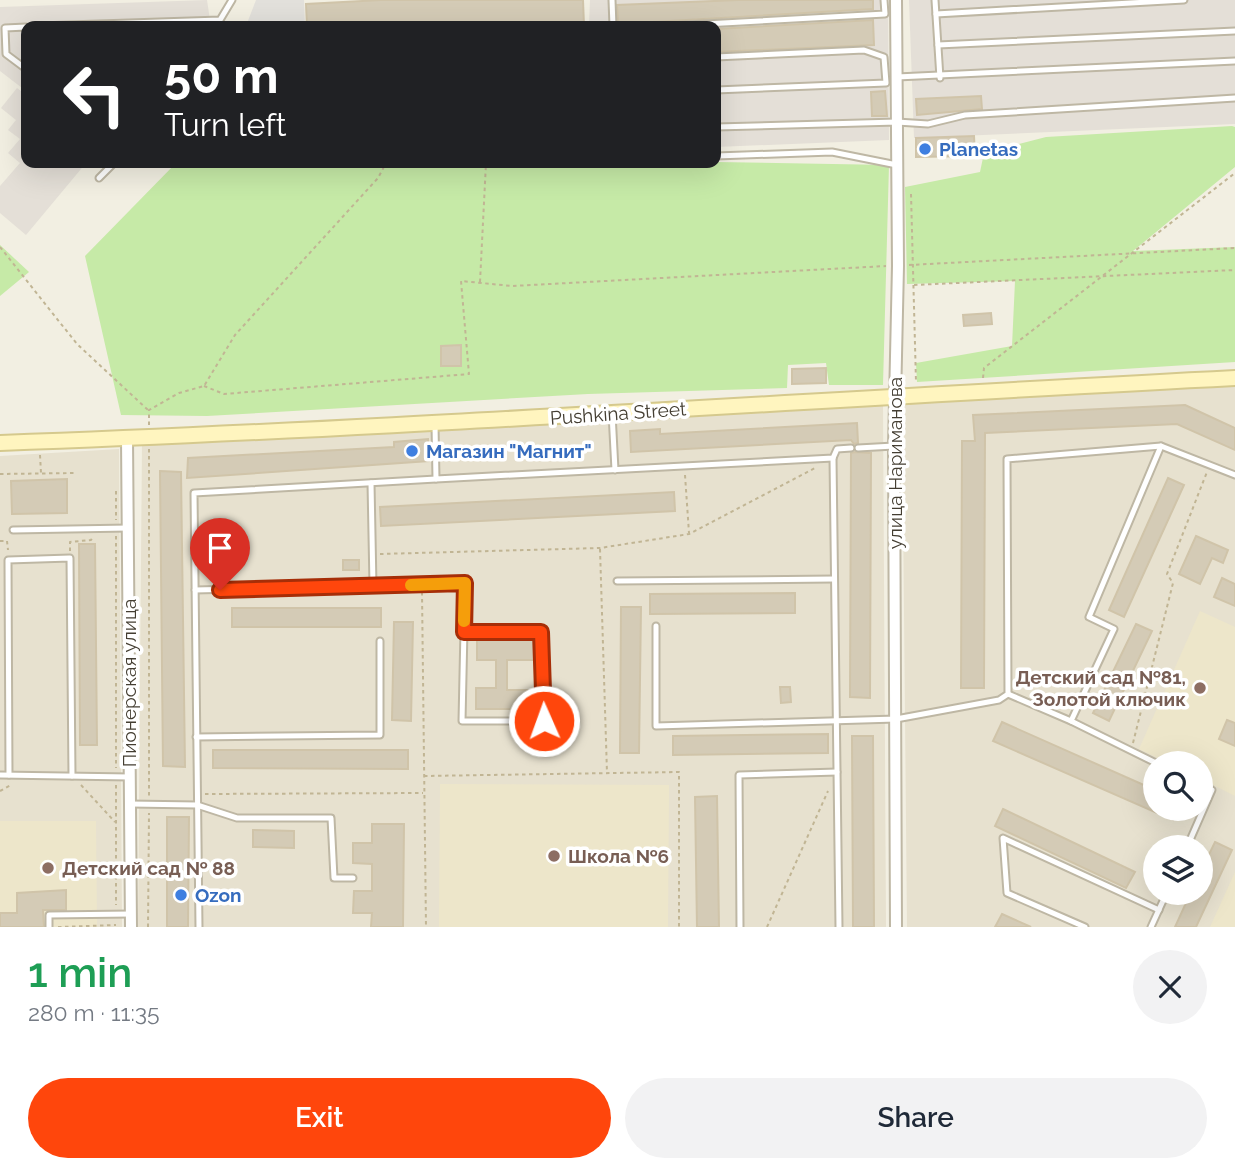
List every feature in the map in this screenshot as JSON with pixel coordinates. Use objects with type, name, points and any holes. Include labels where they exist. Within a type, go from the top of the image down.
[{"type":"street","name":"улица Нариманова","points":[[896,927],[894,395],[898,266],[897,0]]},
{"type":"street","name":"Pushkina Street","points":[[0,443],[435,425],[894,395],[1235,378]]},
{"type":"street","name":"Пионерская улица","points":[[127,438],[131,927]]},
{"type":"lane","points":[[146,21],[220,20],[232,0]]},
{"type":"lane","points":[[612,0],[612,21]]},
{"type":"lane","points":[[721,23],[885,15],[884,0]]},
{"type":"lane","points":[[935,0],[940,78]]},
{"type":"lane","points":[[936,14],[1184,0]]},
{"type":"lane","points":[[21,27],[5,28],[6,54],[21,65]]},
{"type":"lane","points":[[938,45],[1235,32]]},
{"type":"lane","points":[[721,57],[864,50],[884,57],[897,57]]},
{"type":"lane","points":[[721,90],[886,83],[884,57]]},
{"type":"lane","points":[[897,77],[940,78],[1235,61]]},
{"type":"lane","points":[[721,127],[897,122],[928,124],[965,115],[1235,98]]},
{"type":"lane","points":[[721,156],[832,152],[898,165]]},
{"type":"lane","points":[[99,178],[109,168]]},
{"type":"lane","points":[[612,413],[615,470]]},
{"type":"lane","points":[[435,425],[436,479]]},
{"type":"lane","points":[[859,447],[894,446]]},
{"type":"lane","points":[[1008,694],[1007,459],[1161,446],[1235,475]]},
{"type":"lane","points":[[1071,721],[1114,629],[1089,617],[1161,446]]},
{"type":"lane","points":[[839,927],[833,458],[837,449],[850,448]]},
{"type":"lane","points":[[199,927],[194,493],[833,458]]},
{"type":"lane","points":[[371,483],[373,586]]},
{"type":"lane","points":[[13,530],[128,528]]},
{"type":"lane","points":[[9,775],[8,560],[70,558],[72,776]]},
{"type":"lane","points":[[617,581],[834,579]]},
{"type":"lane","points":[[195,590],[465,583],[462,721],[544,721],[541,632],[464,632]]},
{"type":"lane","points":[[656,626],[656,726],[896,719],[999,700],[1008,694]]},
{"type":"lane","points":[[196,737],[380,735],[380,641]]},
{"type":"lane","points":[[1008,694],[1143,757]]},
{"type":"lane","points":[[740,927],[739,775],[837,772]]},
{"type":"lane","points":[[0,775],[130,777]]},
{"type":"lane","points":[[130,804],[197,805],[237,818],[331,818],[334,878],[353,878]]},
{"type":"lane","points":[[1085,927],[1007,893],[1003,838],[1159,910]]},
{"type":"lane","points":[[1152,927],[1161,905]]},
{"type":"lane","points":[[49,927],[49,915],[131,914]]},
{"type":"path","points":[[480,283],[486,168]]},
{"type":"path","points":[[983,391],[984,368],[1235,173]]},
{"type":"path","points":[[911,194],[917,394]]},
{"type":"path","points":[[0,247],[77,344],[149,410]]},
{"type":"path","points":[[204,386],[224,394],[469,374],[461,281],[512,286],[1235,248]]},
{"type":"path","points":[[914,285],[1235,270]]},
{"type":"path","points":[[40,454],[41,473]]},
{"type":"path","points":[[379,554],[600,548],[689,534],[833,458]]},
{"type":"path","points":[[1131,751],[1173,583],[1167,574],[1210,465]]},
{"type":"path","points":[[684,466],[689,534]]},
{"type":"path","points":[[0,474],[76,473]]},
{"type":"path","points":[[58,927],[116,926],[116,489]]},
{"type":"path","points":[[70,558],[70,542],[91,540],[101,528]]},
{"type":"path","points":[[0,541],[7,541],[8,560]]},
{"type":"path","points":[[600,548],[607,773]]},
{"type":"path","points":[[422,584],[426,927]]},
{"type":"path","points":[[424,776],[679,772],[680,927]]},
{"type":"path","points":[[767,927],[837,772]]},
{"type":"path","points":[[72,776],[116,823]]},
{"type":"path","points":[[196,794],[425,793]]},
{"type":"shaded area","points":[[207,0],[210,20],[21,21],[21,87],[0,71],[0,7]]},
{"type":"shaded area","points":[[256,0],[304,0],[305,21],[248,21]]},
{"type":"shaded area","points":[[590,0],[888,0],[889,140],[721,147],[721,21],[589,21]]},
{"type":"shaded area","points":[[909,0],[1235,0],[1235,124],[914,138]]},
{"type":"shaded area","points":[[17,88],[21,91],[21,168],[82,168],[26,235],[0,213],[0,186],[20,163],[8,153],[20,139],[8,130],[16,120],[1,108]]},
{"type":"shaded area","points":[[1235,386],[1235,927],[907,927],[902,402]]},
{"type":"shaded area","points":[[883,405],[886,927],[138,927],[142,440]]},
{"type":"shaded area","points":[[119,449],[122,927],[0,927],[0,456]]},
{"type":"shaded area","name":"Детский сад №81, Золотой ключик","points":[[1200,611],[1235,627],[1235,796],[1213,785],[1213,751],[1139,749]]},
{"type":"shaded area","name":"Школа №6","points":[[440,784],[669,785],[668,927],[439,927]]},
{"type":"shaded area","name":"Детский сад № 88","points":[[0,821],[96,821],[97,927],[0,927]]},
{"type":"shaded area","points":[[1235,872],[1235,927],[1210,927]]},
{"type":"green space","points":[[1235,127],[1235,167],[1133,251],[1235,247],[1235,362],[917,382],[916,363],[1012,346],[1015,281],[907,284],[905,187],[980,172],[984,153],[1046,137]]},
{"type":"green space","points":[[721,162],[889,165],[883,385],[829,385],[826,363],[788,365],[787,388],[588,394],[207,416],[121,415],[85,256],[171,168],[721,168]]},
{"type":"green space","points":[[0,245],[29,272],[0,296]]},
{"type":"building","points":[[381,0],[583,0],[584,21],[307,21],[306,4]]},
{"type":"building","points":[[738,0],[873,0],[873,9],[669,21],[618,21],[617,5]]},
{"type":"building","points":[[873,20],[874,45],[721,52],[721,29]]},
{"type":"building","points":[[885,91],[887,116],[872,116],[871,92]]},
{"type":"building","points":[[981,96],[982,109],[917,115],[916,99]]},
{"type":"building","points":[[974,136],[975,156],[916,157],[916,138]]},
{"type":"building","points":[[991,313],[992,324],[964,326],[963,315]]},
{"type":"building","points":[[461,345],[461,366],[441,366],[441,346]]},
{"type":"building","points":[[826,368],[826,383],[792,384],[792,369]]},
{"type":"building","points":[[1185,405],[1235,428],[1235,450],[1177,424],[985,433],[984,688],[961,688],[962,441],[975,441],[973,415]]},
{"type":"building","points":[[857,423],[858,443],[854,444],[851,440],[631,452],[630,431],[660,429],[660,434]]},
{"type":"building","points":[[428,439],[429,461],[187,478],[188,458],[394,447],[394,442]]},
{"type":"building","points":[[851,453],[871,453],[870,698],[850,697]]},
{"type":"building","points":[[160,471],[181,472],[185,767],[163,766]]},
{"type":"building","points":[[1168,478],[1184,485],[1124,617],[1109,610]]},
{"type":"building","points":[[67,479],[67,513],[12,514],[11,481]]},
{"type":"building","points":[[674,492],[675,511],[381,526],[380,507]]},
{"type":"building","points":[[1196,536],[1228,550],[1223,563],[1212,558],[1200,584],[1179,574]]},
{"type":"building","points":[[79,544],[95,544],[97,745],[80,745]]},
{"type":"building","points":[[343,560],[359,560],[359,570],[343,570]]},
{"type":"building","points":[[1222,578],[1235,584],[1235,606],[1214,597]]},
{"type":"building","points":[[795,593],[795,613],[650,614],[650,594]]},
{"type":"building","points":[[621,607],[641,607],[639,753],[620,753]]},
{"type":"building","points":[[232,608],[381,608],[381,627],[232,627]]},
{"type":"building","points":[[394,622],[413,622],[411,721],[392,720]]},
{"type":"building","points":[[1136,624],[1152,631],[1109,721],[1093,713]]},
{"type":"building","points":[[477,639],[536,640],[536,660],[507,660],[507,690],[536,690],[536,709],[476,709],[476,688],[496,688],[496,660],[477,660]]},
{"type":"building","points":[[780,687],[790,687],[791,702],[781,703]]},
{"type":"building","points":[[1227,720],[1235,723],[1235,746],[1219,739]]},
{"type":"building","points":[[1002,722],[1143,785],[1143,807],[993,741]]},
{"type":"building","points":[[828,734],[828,753],[673,755],[673,736]]},
{"type":"building","points":[[852,736],[873,736],[874,927],[853,927]]},
{"type":"building","points":[[213,750],[408,750],[408,769],[213,768]]},
{"type":"building","points":[[717,796],[719,927],[697,927],[695,797]]},
{"type":"building","points":[[1003,809],[1135,872],[1126,888],[995,826]]},
{"type":"building","points":[[167,817],[189,817],[188,927],[167,927]]},
{"type":"building","points":[[372,824],[404,824],[403,927],[371,927],[372,913],[353,913],[354,891],[372,891],[372,864],[353,863],[353,843],[372,843]]},
{"type":"building","points":[[253,830],[294,831],[294,848],[253,847]]},
{"type":"building","points":[[1215,842],[1232,850],[1213,891]]},
{"type":"building","points":[[66,890],[66,910],[43,910],[44,927],[0,927],[0,913],[17,913],[17,893]]},
{"type":"building","points":[[1185,905],[1206,905],[1196,927],[1175,927]]},
{"type":"building","points":[[1002,914],[1031,927],[995,927]]},
{"type":"slow traffic","points":[[411,585],[465,583],[464,621]]},
{"type":"place","name":"Planetas","points":[[925,149]]},
{"type":"place","name":"Магазин \"Магнит\"","points":[[412,451]]},
{"type":"place","name":"Детский сад №81, Золотой ключик","points":[[1200,688]]},
{"type":"place","name":"Школа №6","points":[[554,856]]},
{"type":"place","name":"Детский сад № 88","points":[[48,868]]},
{"type":"place","name":"Ozon","points":[[181,895]]},
{"type":"route","points":[[220,590],[465,583],[464,632],[541,632],[544,721]]}]
